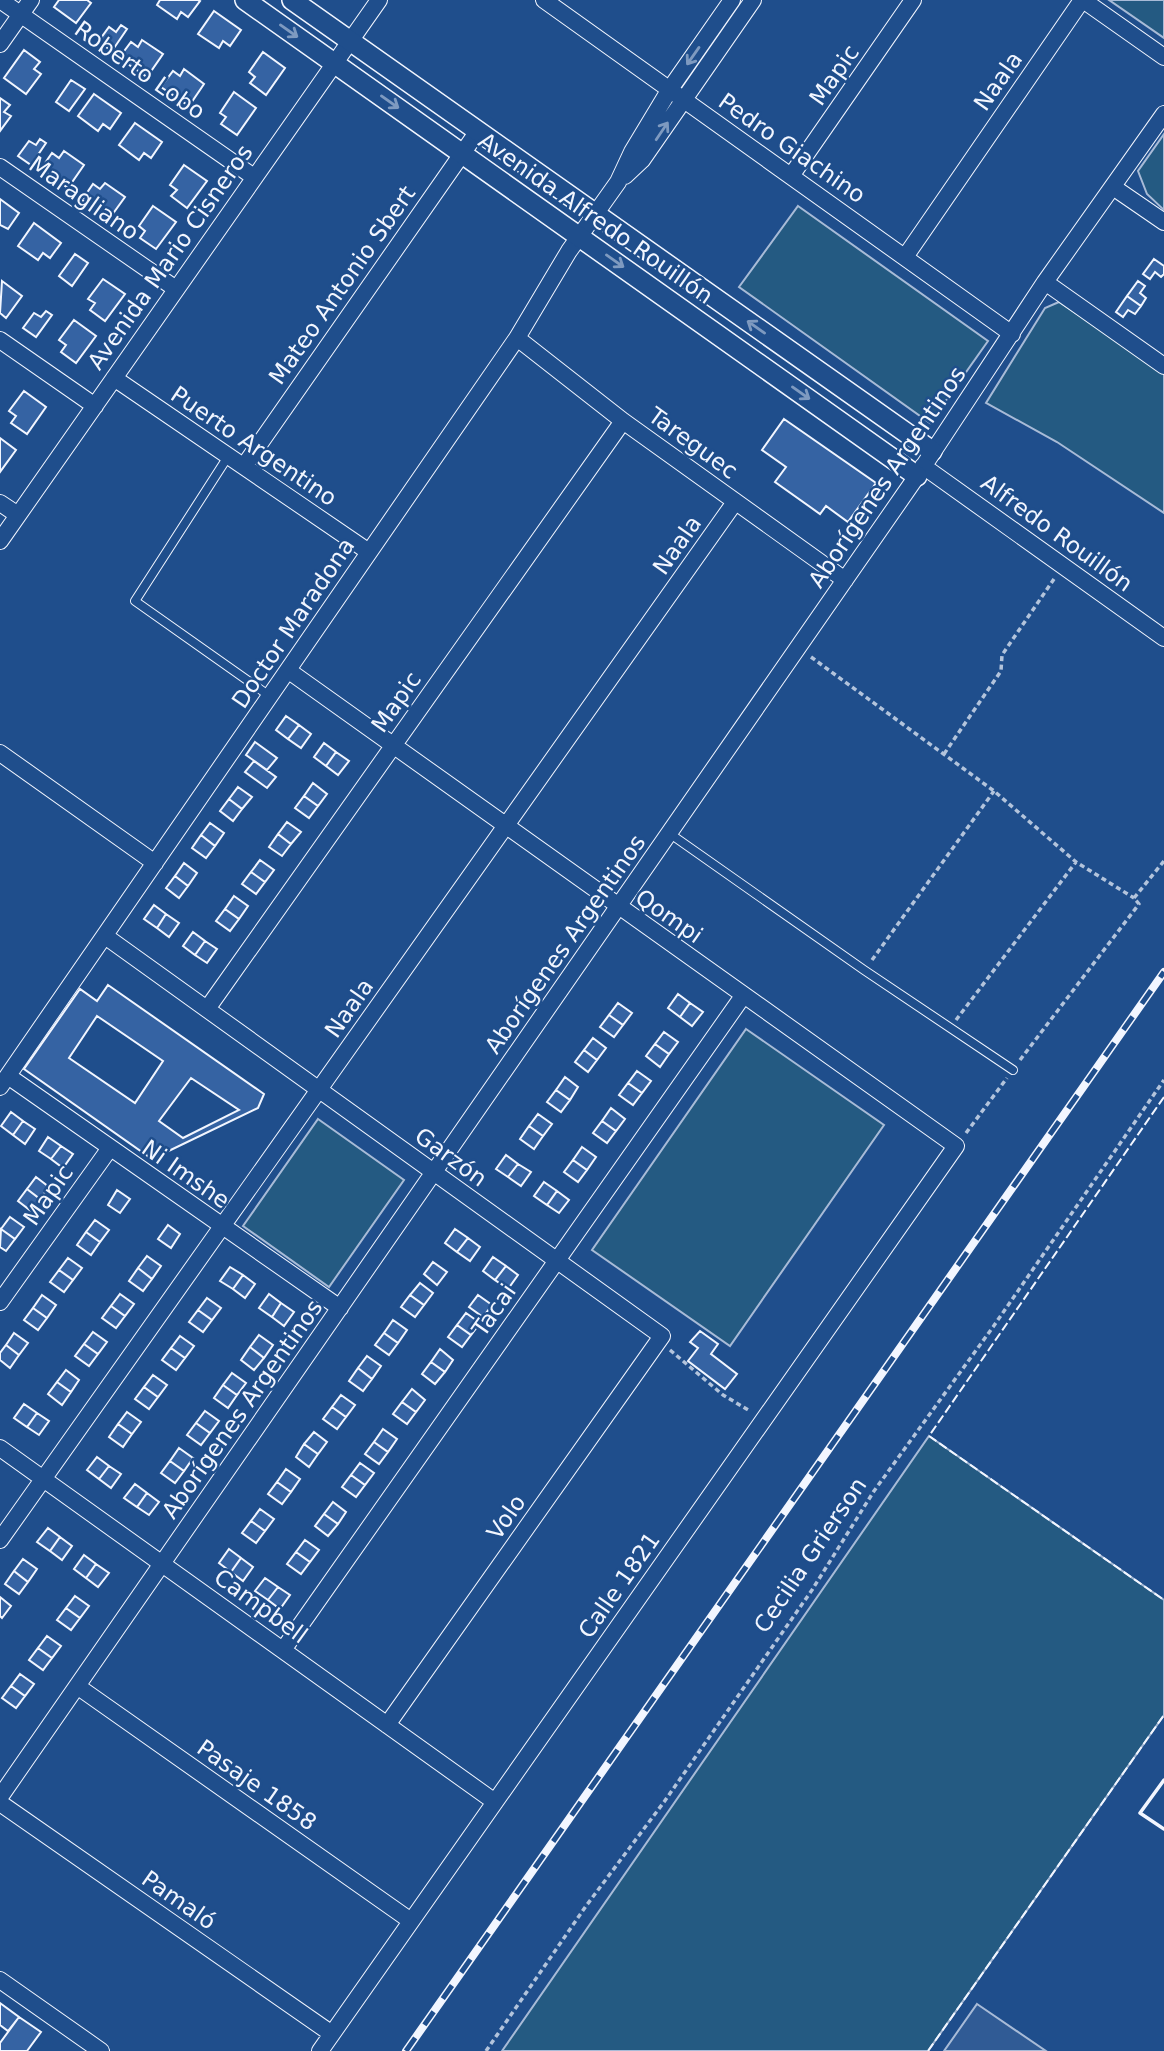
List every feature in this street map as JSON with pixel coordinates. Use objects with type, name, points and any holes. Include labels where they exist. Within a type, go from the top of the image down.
[{"type":"street","name":"Roberto Lobo","points":[[0,0],[254,177]]},
{"type":"street","points":[[0,44],[31,0]]},
{"type":"street","name":"Avenida Alfredo Rouillón","points":[[245,0],[580,236],[924,464]]},
{"type":"street","name":"Avenida Alfredo Rouillón","points":[[292,0],[596,214],[924,464]]},
{"type":"street","name":"Avenida Mario Cisneros","points":[[0,541],[379,0]]},
{"type":"street","name":"Pedro Giachino","points":[[544,0],[568,7],[670,89],[1012,334]]},
{"type":"street","name":"Doctor Maradona","points":[[4,1081],[517,338],[580,236],[618,182],[632,152],[670,89],[732,0]]},
{"type":"street","name":"Doctor Maradona","points":[[618,182],[642,159],[753,0]]},
{"type":"street","name":"Mapic","points":[[791,176],[913,0]]},
{"type":"street","points":[[1082,0],[1164,57]]},
{"type":"street","name":"Naala","points":[[905,257],[1082,0]]},
{"type":"street","name":"Aborígenes Argentinos","points":[[0,1797],[6,1775],[77,1686],[798,648],[1045,282],[1164,114]]},
{"type":"street","name":"Mateo Antonio Sbert","points":[[244,466],[478,131]]},
{"type":"street","name":"Maragliano","points":[[0,167],[176,289]]},
{"type":"street","points":[[1113,187],[1164,222]]},
{"type":"street","points":[[1045,282],[1164,366]]},
{"type":"street","name":"Tareguec","points":[[517,338],[623,421],[845,580]]},
{"type":"street","points":[[0,340],[94,405]]},
{"type":"street","name":"Puerto Argentino","points":[[114,378],[369,552]]},
{"type":"street","name":"Mapic","points":[[208,1009],[623,421]]},
{"type":"street","name":"Alfredo Rouillón","points":[[924,464],[1164,638]]},
{"type":"street","name":"Naala","points":[[0,1540],[735,502]]},
{"type":"street","points":[[0,503],[18,516]]},
{"type":"street","name":"Qompi","points":[[289,671],[617,908],[956,1146]]},
{"type":"street","points":[[0,753],[155,863]]},
{"type":"street","name":"Garzón","points":[[105,936],[662,1336]]},
{"type":"street","name":"Tacai","points":[[283,1650],[743,996]]},
{"type":"street","name":"Ni Imshe","points":[[4,1081],[110,1148],[340,1308]]},
{"type":"street","name":"Calle 1821","points":[[320,2051],[956,1146]]},
{"type":"street","name":"Mapic","points":[[0,1302],[110,1148]]},
{"type":"street","name":"Volo","points":[[387,1725],[662,1336]]},
{"type":"street","name":"Campbell","points":[[0,1448],[495,1802]]},
{"type":"street","name":"Pasaje 1858","points":[[77,1686],[411,1921]]},
{"type":"street","name":"Pamaló","points":[[0,1803],[332,2034]]},
{"type":"street","points":[[0,1980],[101,2051]]},
{"type":"lane","points":[[229,455],[135,601],[271,697]]},
{"type":"lane","points":[[669,833],[864,971],[1013,1070]]},
{"type":"path","points":[[944,754],[1001,671],[1002,655],[1063,565]]},
{"type":"path","points":[[798,648],[994,791],[1076,862],[1134,898],[1139,904],[956,1146]]},
{"type":"path","points":[[864,971],[994,791]]},
{"type":"path","points":[[1134,898],[1164,861]]},
{"type":"path","points":[[951,1027],[1076,862]]},
{"type":"path","name":"Cecilia Grierson","points":[[486,2051],[586,1906],[664,1802],[812,1590],[874,1491],[993,1327],[1164,1080]]},
{"type":"path","points":[[662,1336],[672,1352],[723,1395],[764,1419]]},
{"type":"shaded area","points":[[1109,0],[1164,0],[1164,38]]},
{"type":"shaded area","points":[[1164,134],[1164,210],[1147,194],[1138,171]]},
{"type":"shaded area","points":[[798,206],[988,341],[930,423],[739,287]]},
{"type":"shaded area","points":[[1059,302],[1164,372],[1164,513],[1057,442],[986,403],[1045,308]]},
{"type":"shaded area","points":[[746,1029],[884,1125],[730,1346],[592,1250]]},
{"type":"shaded area","points":[[318,1119],[404,1180],[329,1287],[243,1226]]},
{"type":"shaded area","points":[[929,1436],[1164,1600],[1164,1715],[928,2051],[502,2051]]},
{"type":"shaded area","points":[[977,2004],[1046,2051],[944,2051]]},
{"type":"building","points":[[59,0],[87,0],[91,3],[76,23],[54,7]]},
{"type":"building","points":[[160,0],[200,1],[188,17],[181,12],[177,19],[157,5]]},
{"type":"building","points":[[214,11],[241,30],[230,46],[223,41],[219,48],[198,34]]},
{"type":"building","points":[[121,25],[127,29],[112,51],[98,42],[109,27],[116,32]]},
{"type":"building","points":[[142,40],[163,54],[147,77],[119,58],[131,42],[138,47]]},
{"type":"building","points":[[24,50],[40,62],[34,69],[41,74],[26,94],[4,78]]},
{"type":"building","points":[[263,52],[285,68],[266,95],[250,83],[255,77],[249,72]]},
{"type":"building","points":[[184,69],[204,84],[189,106],[161,87],[173,71],[180,76]]},
{"type":"building","points":[[71,80],[85,89],[69,111],[56,102]]},
{"type":"building","points":[[234,92],[256,108],[237,135],[221,124],[226,117],[220,113]]},
{"type":"building","points":[[94,94],[121,113],[110,129],[103,124],[98,131],[78,116]]},
{"type":"building","points":[[0,98],[10,105],[4,112],[11,116],[0,131]]},
{"type":"building","points":[[135,123],[162,142],[151,158],[144,153],[139,160],[119,145]]},
{"type":"building","points":[[40,139],[46,143],[31,165],[18,156],[29,141],[36,145]]},
{"type":"building","points":[[64,151],[84,165],[68,188],[41,169],[52,153],[59,158]]},
{"type":"building","points":[[184,165],[207,181],[187,208],[171,196],[177,190],[170,185]]},
{"type":"building","points":[[105,183],[125,197],[109,219],[82,200],[93,184],[100,189]]},
{"type":"building","points":[[0,199],[19,213],[8,229],[0,225]]},
{"type":"building","points":[[153,206],[176,222],[156,249],[140,238],[145,231],[139,226]]},
{"type":"building","points":[[34,223],[61,243],[50,258],[43,253],[38,260],[18,246]]},
{"type":"building","points":[[75,254],[88,263],[72,286],[59,276]]},
{"type":"building","points":[[1154,259],[1164,266],[1164,274],[1161,277],[1155,272],[1150,279],[1143,274]]},
{"type":"building","points":[[103,279],[125,294],[105,321],[90,310],[95,303],[88,299]]},
{"type":"building","points":[[2,281],[22,296],[6,318],[0,313]]},
{"type":"building","points":[[1138,281],[1145,286],[1140,293],[1146,298],[1141,306],[1127,296]]},
{"type":"building","points":[[1127,296],[1141,306],[1135,314],[1128,310],[1123,317],[1116,312]]},
{"type":"building","points":[[46,311],[52,315],[36,337],[23,328],[34,313],[41,317]]},
{"type":"building","points":[[74,320],[96,336],[76,363],[61,352],[66,345],[59,340]]},
{"type":"building","points":[[24,391],[46,407],[27,434],[11,423],[16,416],[9,411]]},
{"type":"building","points":[[784,419],[876,483],[848,522],[826,506],[820,514],[775,482],[786,467],[762,450]]},
{"type":"building","points":[[0,438],[16,450],[0,472]]},
{"type":"building","points":[[286,716],[299,725],[288,739],[276,730]]},
{"type":"building","points":[[299,725],[311,734],[301,748],[288,739]]},
{"type":"building","points":[[255,742],[277,758],[267,770],[246,755]]},
{"type":"building","points":[[324,743],[336,752],[326,766],[314,757]]},
{"type":"building","points":[[336,752],[349,761],[338,775],[326,766]]},
{"type":"building","points":[[254,761],[276,777],[267,788],[245,772]]},
{"type":"building","points":[[313,783],[327,794],[318,806],[304,796]]},
{"type":"building","points":[[238,787],[252,797],[242,809],[229,799]]},
{"type":"building","points":[[304,796],[318,806],[309,818],[295,808]]},
{"type":"building","points":[[229,799],[242,809],[233,821],[220,811]]},
{"type":"building","points":[[287,822],[301,832],[291,844],[278,834]]},
{"type":"building","points":[[210,823],[224,833],[215,846],[201,835]]},
{"type":"building","points":[[278,834],[291,844],[282,856],[269,847]]},
{"type":"building","points":[[201,835],[215,846],[206,858],[192,848]]},
{"type":"building","points":[[260,860],[274,870],[265,882],[251,872]]},
{"type":"building","points":[[184,863],[197,873],[188,886],[175,876]]},
{"type":"building","points":[[251,872],[265,882],[256,894],[242,884]]},
{"type":"building","points":[[175,876],[188,886],[179,898],[166,888]]},
{"type":"building","points":[[234,896],[248,906],[239,919],[225,909]]},
{"type":"building","points":[[154,905],[166,914],[157,928],[144,919]]},
{"type":"building","points":[[225,909],[239,919],[230,931],[216,921]]},
{"type":"building","points":[[166,914],[179,923],[169,937],[157,928]]},
{"type":"building","points":[[193,932],[205,941],[195,955],[183,946]]},
{"type":"building","points":[[205,941],[217,949],[207,963],[195,955]]},
{"type":"building","points":[[108,985],[264,1094],[258,1108],[152,1159],[24,1069],[80,989],[97,1001]],"holes":[[[97,1016],[163,1061],[135,1103],[69,1058]],[[191,1078],[239,1110],[183,1138],[159,1121]]]},
{"type":"building","points":[[678,994],[690,1003],[680,1017],[668,1008]]},
{"type":"building","points":[[618,1003],[632,1013],[623,1025],[609,1015]]},
{"type":"building","points":[[690,1003],[703,1012],[692,1026],[680,1017]]},
{"type":"building","points":[[609,1015],[623,1025],[614,1037],[600,1027]]},
{"type":"building","points":[[664,1032],[678,1042],[669,1054],[655,1044]]},
{"type":"building","points":[[593,1038],[606,1048],[597,1060],[584,1050]]},
{"type":"building","points":[[655,1044],[669,1054],[660,1067],[646,1056]]},
{"type":"building","points":[[584,1050],[597,1060],[588,1072],[575,1062]]},
{"type":"building","points":[[637,1071],[651,1081],[642,1093],[628,1083]]},
{"type":"building","points":[[565,1077],[578,1087],[570,1100],[556,1090]]},
{"type":"building","points":[[628,1083],[642,1093],[633,1105],[619,1095]]},
{"type":"building","points":[[556,1090],[570,1100],[561,1112],[547,1102]]},
{"type":"building","points":[[611,1108],[625,1119],[616,1131],[602,1121]]},
{"type":"building","points":[[11,1112],[23,1121],[13,1135],[1,1126]]},
{"type":"building","points":[[538,1114],[552,1124],[543,1136],[529,1126]]},
{"type":"building","points":[[23,1121],[35,1129],[25,1144],[13,1135]]},
{"type":"building","points":[[602,1121],[616,1131],[607,1143],[593,1133]]},
{"type":"building","points":[[529,1126],[543,1136],[534,1149],[520,1139]]},
{"type":"building","points":[[48,1137],[61,1146],[51,1159],[39,1151]]},
{"type":"building","points":[[61,1146],[73,1154],[63,1168],[51,1159]]},
{"type":"building","points":[[582,1147],[596,1157],[587,1170],[573,1160]]},
{"type":"building","points":[[506,1155],[518,1164],[508,1177],[496,1169]]},
{"type":"building","points":[[573,1160],[587,1170],[578,1182],[564,1172]]},
{"type":"building","points":[[518,1164],[531,1172],[521,1186],[508,1177]]},
{"type":"building","points":[[36,1177],[49,1187],[40,1199],[27,1189]]},
{"type":"building","points":[[544,1182],[557,1191],[547,1205],[534,1196]]},
{"type":"building","points":[[27,1189],[40,1199],[31,1211],[18,1201]]},
{"type":"building","points":[[117,1190],[130,1199],[120,1213],[108,1205]]},
{"type":"building","points":[[557,1191],[569,1200],[559,1213],[547,1205]]},
{"type":"building","points":[[10,1217],[24,1227],[15,1239],[1,1229]]},
{"type":"building","points":[[95,1220],[109,1230],[100,1242],[86,1232]]},
{"type":"building","points":[[168,1225],[180,1234],[171,1248],[158,1239]]},
{"type":"building","points":[[1,1229],[15,1239],[6,1251],[0,1247]]},
{"type":"building","points":[[455,1229],[468,1238],[457,1252],[445,1243]]},
{"type":"building","points":[[86,1232],[100,1242],[91,1255],[77,1245]]},
{"type":"building","points":[[468,1238],[480,1247],[470,1261],[457,1252]]},
{"type":"building","points":[[147,1256],[161,1266],[152,1279],[138,1268]]},
{"type":"building","points":[[493,1257],[506,1266],[495,1280],[483,1271]]},
{"type":"building","points":[[68,1258],[82,1268],[73,1280],[59,1270]]},
{"type":"building","points":[[433,1262],[447,1272],[437,1285],[424,1274]]},
{"type":"building","points":[[506,1266],[518,1275],[508,1289],[495,1280]]},
{"type":"building","points":[[230,1267],[243,1275],[233,1289],[220,1281]]},
{"type":"building","points":[[138,1268],[152,1279],[143,1291],[129,1281]]},
{"type":"building","points":[[59,1270],[73,1280],[64,1292],[50,1282]]},
{"type":"building","points":[[243,1275],[255,1284],[245,1298],[233,1289]]},
{"type":"building","points":[[420,1283],[433,1293],[424,1305],[410,1295]]},
{"type":"building","points":[[120,1294],[134,1304],[125,1316],[111,1306]]},
{"type":"building","points":[[269,1294],[281,1303],[272,1317],[259,1308]]},
{"type":"building","points":[[42,1295],[56,1305],[47,1318],[33,1308]]},
{"type":"building","points":[[410,1295],[424,1305],[415,1317],[401,1307]]},
{"type":"building","points":[[478,1295],[492,1305],[483,1317],[469,1307]]},
{"type":"building","points":[[207,1298],[221,1308],[212,1320],[198,1310]]},
{"type":"building","points":[[281,1303],[294,1312],[284,1326],[272,1317]]},
{"type":"building","points":[[111,1306],[125,1316],[116,1328],[102,1318]]},
{"type":"building","points":[[33,1308],[47,1318],[38,1330],[24,1320]]},
{"type":"building","points":[[198,1310],[212,1320],[203,1332],[189,1322]]},
{"type":"building","points":[[466,1313],[480,1323],[471,1335],[457,1325]]},
{"type":"building","points":[[393,1320],[407,1330],[398,1343],[384,1333]]},
{"type":"building","points":[[457,1325],[471,1335],[462,1347],[448,1337]]},
{"type":"building","points":[[700,1331],[718,1344],[711,1354],[737,1374],[725,1389],[688,1361],[698,1348],[690,1342]]},
{"type":"building","points":[[93,1332],[107,1342],[98,1354],[84,1344]]},
{"type":"building","points":[[14,1333],[28,1343],[19,1355],[6,1345]]},
{"type":"building","points":[[384,1333],[398,1343],[389,1355],[375,1345]]},
{"type":"building","points":[[259,1335],[273,1345],[264,1358],[250,1347]]},
{"type":"building","points":[[180,1336],[194,1346],[185,1358],[171,1348]]},
{"type":"building","points":[[84,1344],[98,1354],[89,1366],[75,1356]]},
{"type":"building","points":[[6,1345],[19,1355],[10,1368],[0,1360],[0,1353]]},
{"type":"building","points":[[250,1347],[264,1358],[254,1370],[241,1360]]},
{"type":"building","points":[[171,1348],[185,1358],[176,1370],[162,1360]]},
{"type":"building","points":[[440,1349],[453,1360],[445,1372],[431,1362]]},
{"type":"building","points":[[367,1356],[381,1366],[372,1379],[358,1368]]},
{"type":"building","points":[[431,1362],[445,1372],[435,1384],[422,1374]]},
{"type":"building","points":[[358,1368],[372,1379],[363,1391],[349,1381]]},
{"type":"building","points":[[66,1370],[79,1380],[71,1392],[57,1382]]},
{"type":"building","points":[[232,1373],[246,1383],[237,1395],[223,1385]]},
{"type":"building","points":[[153,1375],[167,1385],[158,1397],[144,1387]]},
{"type":"building","points":[[57,1382],[71,1392],[62,1405],[48,1394]]},
{"type":"building","points":[[223,1385],[237,1395],[228,1408],[214,1398]]},
{"type":"building","points":[[144,1387],[158,1397],[149,1409],[135,1399]]},
{"type":"building","points":[[412,1389],[425,1400],[416,1412],[402,1402]]},
{"type":"building","points":[[341,1395],[355,1405],[346,1417],[332,1407]]},
{"type":"building","points":[[402,1402],[416,1412],[407,1424],[393,1414]]},
{"type":"building","points":[[24,1404],[37,1413],[27,1427],[14,1418]]},
{"type":"building","points":[[332,1407],[346,1417],[337,1429],[323,1419]]},
{"type":"building","points":[[205,1411],[219,1421],[210,1433],[196,1423]]},
{"type":"building","points":[[127,1412],[141,1422],[132,1434],[118,1424]]},
{"type":"building","points":[[37,1413],[49,1421],[39,1435],[27,1427]]},
{"type":"building","points":[[196,1423],[210,1433],[201,1445],[187,1435]]},
{"type":"building","points":[[118,1424],[132,1434],[123,1447],[109,1437]]},
{"type":"building","points":[[383,1429],[397,1439],[388,1452],[374,1442]]},
{"type":"building","points":[[314,1432],[327,1442],[318,1454],[304,1444]]},
{"type":"building","points":[[374,1442],[388,1452],[379,1464],[365,1454]]},
{"type":"building","points":[[304,1444],[318,1454],[309,1467],[296,1457]]},
{"type":"building","points":[[179,1448],[193,1458],[184,1471],[170,1461]]},
{"type":"building","points":[[97,1457],[109,1466],[99,1479],[87,1470]]},
{"type":"building","points":[[170,1461],[184,1471],[175,1483],[161,1473]]},
{"type":"building","points":[[360,1463],[374,1473],[365,1485],[351,1475]]},
{"type":"building","points":[[109,1466],[121,1474],[111,1488],[99,1479]]},
{"type":"building","points":[[286,1469],[300,1479],[291,1492],[277,1482]]},
{"type":"building","points":[[351,1475],[365,1485],[356,1497],[342,1487]]},
{"type":"building","points":[[277,1482],[291,1492],[282,1504],[268,1494]]},
{"type":"building","points":[[135,1484],[147,1493],[137,1507],[124,1498]]},
{"type":"building","points":[[147,1493],[159,1502],[149,1515],[137,1507]]},
{"type":"building","points":[[333,1502],[346,1512],[338,1524],[324,1514]]},
{"type":"building","points":[[260,1509],[274,1519],[265,1531],[251,1521]]},
{"type":"building","points":[[324,1514],[338,1524],[328,1536],[315,1526]]},
{"type":"building","points":[[251,1521],[265,1531],[256,1543],[242,1533]]},
{"type":"building","points":[[48,1528],[60,1537],[50,1551],[37,1542]]},
{"type":"building","points":[[60,1537],[72,1546],[62,1560],[50,1551]]},
{"type":"building","points":[[305,1540],[319,1550],[310,1562],[296,1552]]},
{"type":"building","points":[[229,1549],[241,1558],[231,1572],[219,1563]]},
{"type":"building","points":[[296,1552],[310,1562],[301,1574],[287,1564]]},
{"type":"building","points":[[84,1555],[96,1564],[86,1578],[74,1569]]},
{"type":"building","points":[[241,1558],[253,1567],[243,1581],[231,1572]]},
{"type":"building","points":[[23,1559],[37,1569],[28,1582],[14,1571]]},
{"type":"building","points":[[96,1564],[109,1573],[98,1587],[86,1578]]},
{"type":"building","points":[[14,1571],[28,1582],[19,1594],[5,1584]]},
{"type":"building","points":[[265,1578],[278,1587],[268,1600],[255,1591]]},
{"type":"building","points":[[278,1587],[290,1595],[280,1609],[268,1600]]},
{"type":"building","points":[[75,1596],[89,1606],[80,1618],[66,1608]]},
{"type":"building","points":[[0,1597],[11,1606],[2,1618],[0,1616]]},
{"type":"building","points":[[66,1608],[80,1618],[71,1630],[57,1620]]},
{"type":"building","points":[[47,1636],[61,1646],[52,1658],[38,1648]]},
{"type":"building","points":[[38,1648],[52,1658],[43,1670],[29,1660]]},
{"type":"building","points":[[20,1674],[34,1684],[25,1696],[11,1686]]},
{"type":"building","points":[[11,1686],[25,1696],[16,1708],[2,1698]]},
{"type":"building","points":[[0,2003],[19,2017],[8,2031],[0,2025]]},
{"type":"building","points":[[19,2017],[41,2032],[27,2051],[0,2051],[0,2043]]},
{"type":"railway","points":[[406,2051],[1164,972]]},
{"type":"fence","points":[[1164,1097],[929,1436],[1164,1600]]},
{"type":"fence","points":[[928,2051],[1164,1715]]},
{"type":"wall","points":[[1164,1780],[1140,1813],[1164,1829]]}]
